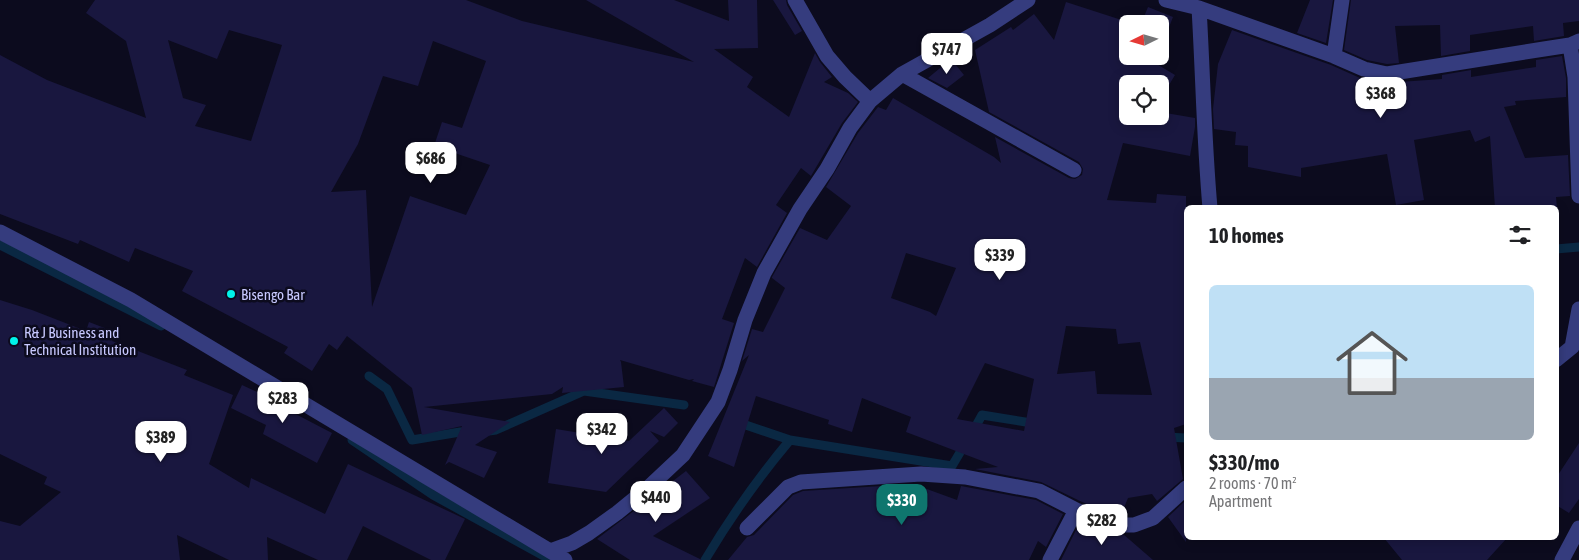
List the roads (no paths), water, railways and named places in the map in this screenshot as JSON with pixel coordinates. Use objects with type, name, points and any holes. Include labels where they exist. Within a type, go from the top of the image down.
[{"type":"street","points":[[795,0],[827,56],[870,101]]},
{"type":"street","points":[[550,551],[572,543],[610,518],[650,486],[683,455],[718,402],[745,320],[764,272],[850,128],[870,101],[902,74],[990,25],[1028,0]]},
{"type":"street","points":[[1166,0],[1198,8],[1334,56],[1364,69],[1387,74],[1415,71],[1574,43],[1579,196]]},
{"type":"street","points":[[1334,56],[1342,0]]},
{"type":"street","points":[[1198,8],[1203,75],[1204,147],[1210,205]]},
{"type":"street","points":[[902,74],[1074,170]]},
{"type":"street","points":[[0,232],[131,300],[566,560]]},
{"type":"street","points":[[1559,358],[1572,347],[1579,309]]},
{"type":"street","points":[[747,528],[788,487],[801,482],[921,474],[965,477],[1039,491],[1076,510],[1103,521],[1121,525],[1134,525],[1153,518],[1184,490]]},
{"type":"street","points":[[1050,560],[1076,510]]},
{"type":"street","points":[[1562,560],[1579,528]]},
{"type":"waterway","points":[[0,245],[161,326]]},
{"type":"waterway","points":[[1559,249],[1579,247]]},
{"type":"waterway","points":[[369,376],[387,389],[412,440],[471,432]]},
{"type":"waterway","points":[[489,431],[496,430],[584,391],[684,405]]},
{"type":"waterway","points":[[972,433],[982,415],[1038,424]]},
{"type":"waterway","points":[[737,422],[790,440]]},
{"type":"waterway","points":[[1165,437],[1184,438]]},
{"type":"waterway","points":[[352,440],[433,495],[551,560]]},
{"type":"waterway","points":[[705,560],[745,498],[790,440],[952,466],[965,444]]},
{"type":"place","name":"Bisengo Bar","points":[[231,294]]},
{"type":"place","name":"R& J Business and Technical Institution","points":[[14,341]]}]
